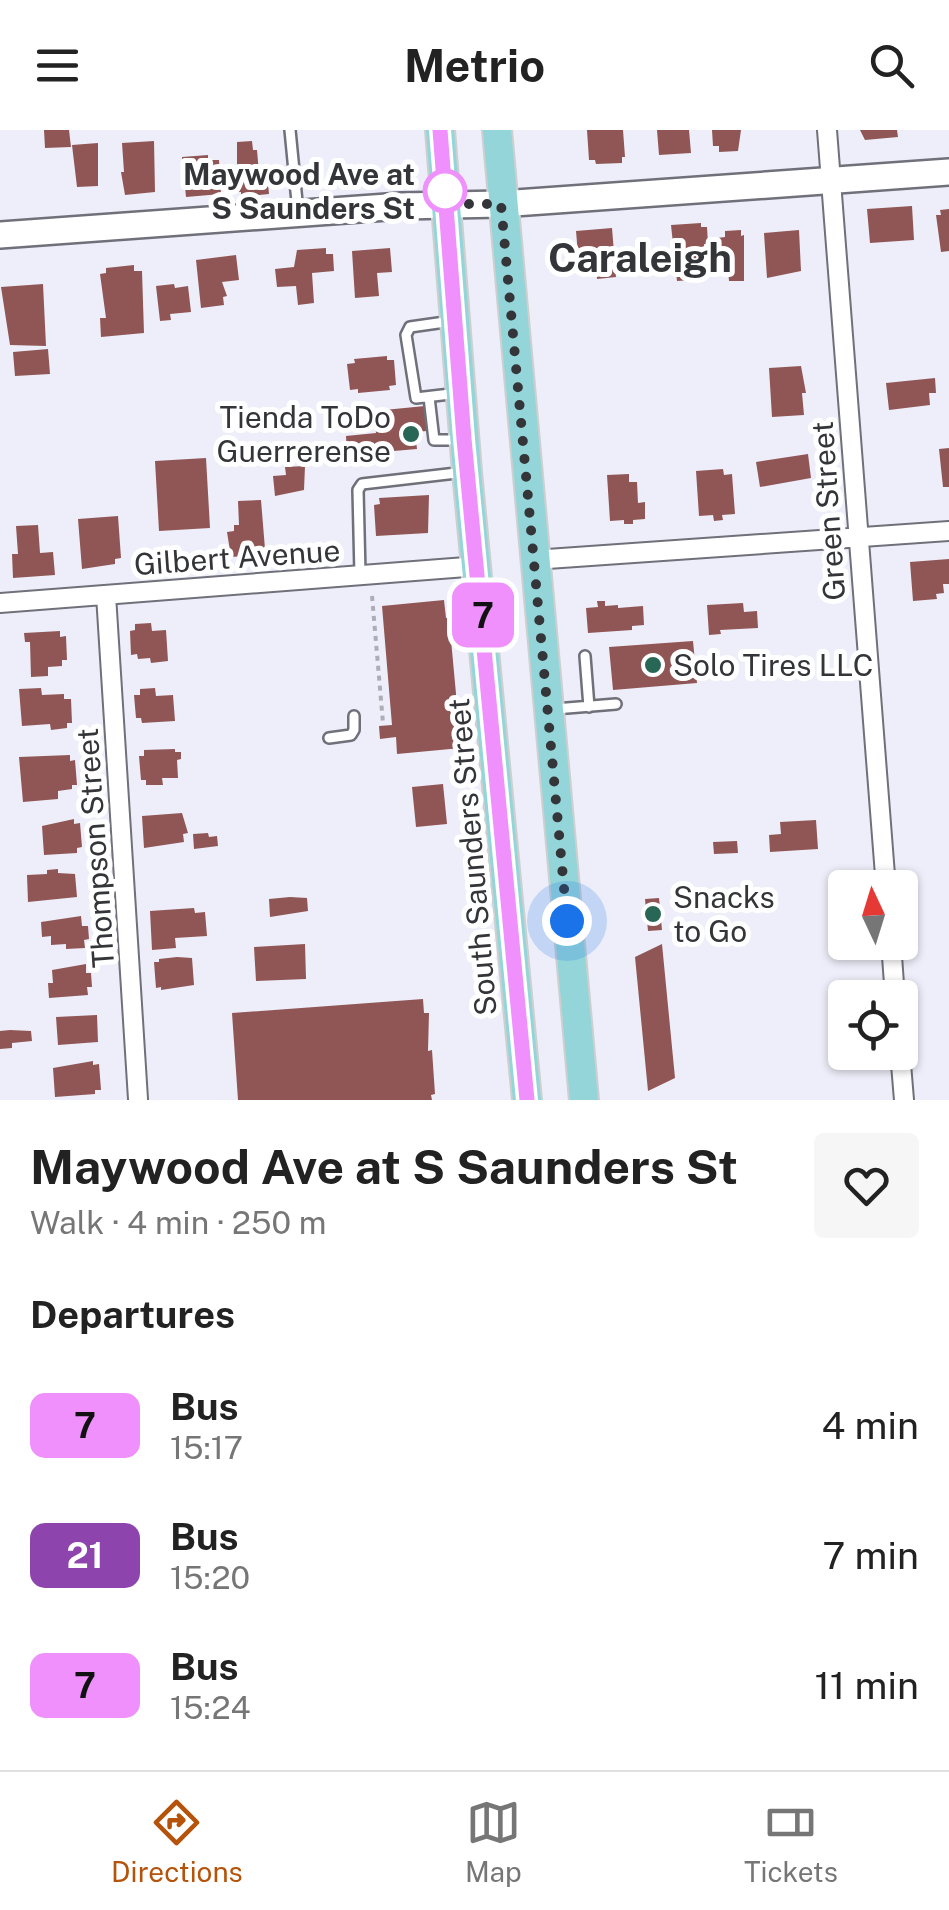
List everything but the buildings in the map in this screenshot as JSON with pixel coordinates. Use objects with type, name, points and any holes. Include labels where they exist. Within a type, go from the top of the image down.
[{"type":"main road","name":"South Saunders Street","points":[[440,130],[464,439],[527,1100]]},
{"type":"main road","points":[[496,130],[584,1100]]},
{"type":"main road","points":[[0,235],[949,172]]},
{"type":"street","name":"Green Street","points":[[827,130],[885,870]]},
{"type":"street","points":[[534,560],[949,531]]},
{"type":"street","name":"Gilbert Avenue","points":[[0,602],[478,566]]},
{"type":"street","name":"Thompson Street","points":[[106,595],[138,1098]]},
{"type":"street","points":[[902,1070],[904,1100]]},
{"type":"lane","points":[[298,213],[290,130],[300,130]]},
{"type":"lane","points":[[455,321],[410,327],[406,335],[416,398],[461,393]]},
{"type":"lane","points":[[429,397],[436,442],[464,439]]},
{"type":"lane","points":[[360,575],[358,490],[362,484],[468,472]]},
{"type":"lane","points":[[585,656],[590,707]]},
{"type":"lane","points":[[547,710],[616,704]]},
{"type":"lane","points":[[329,738],[351,735],[354,716]]},
{"type":"path","points":[[372,596],[383,723]]},
{"type":"bus line","name":"7","points":[[440,130],[464,439],[527,1100]]},
{"type":"place","name":"Maywood Ave at S Saunders St","points":[[445,191]]},
{"type":"place","name":"Tienda ToDo Guerrerense","points":[[411,434]]},
{"type":"place","name":"Solo Tires LLC","points":[[653,665]]},
{"type":"place","name":"Snacks to Go","points":[[653,914]]},
{"type":"district","name":"Caraleigh","points":[[640,257]]},
{"type":"route","points":[[445,191],[446,204],[501,204],[567,921]]}]
